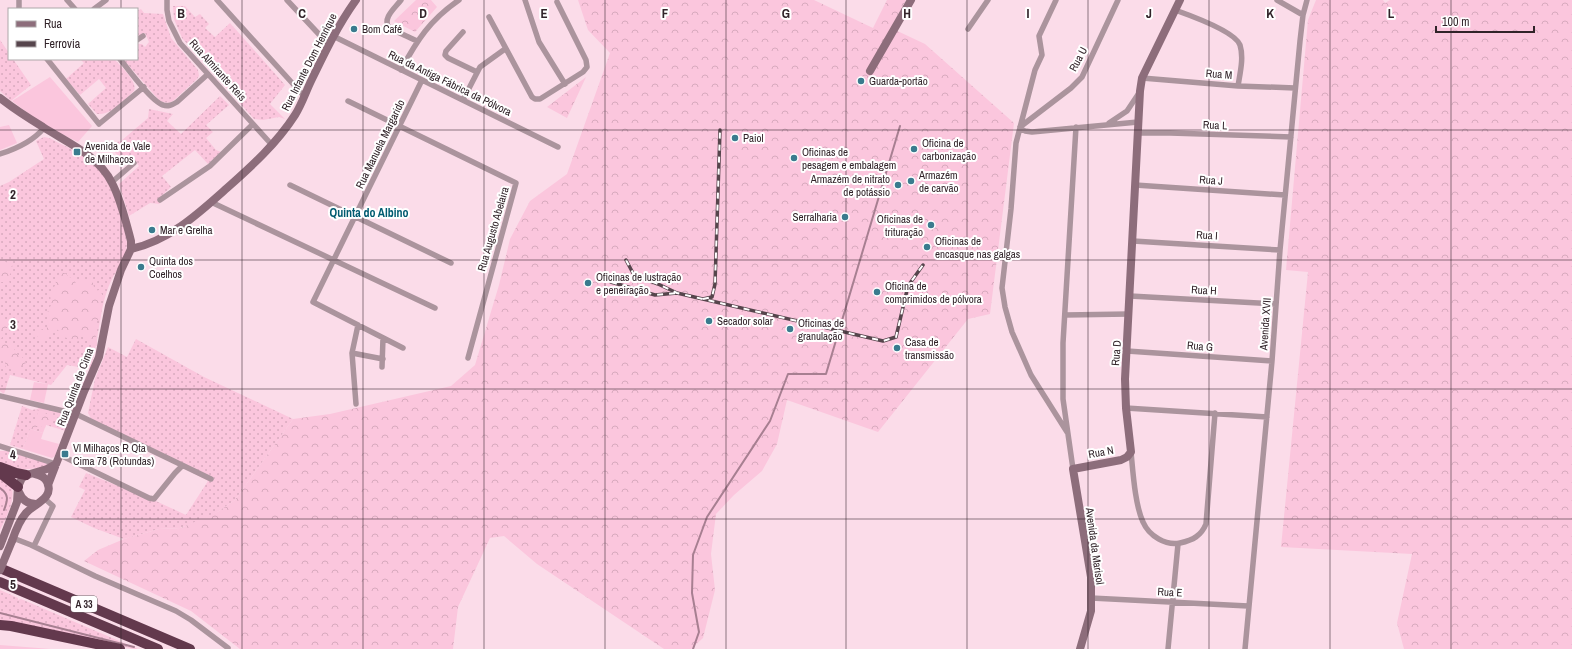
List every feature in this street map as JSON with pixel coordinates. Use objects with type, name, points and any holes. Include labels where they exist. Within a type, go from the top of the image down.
[{"type":"highway","points":[[0,467],[16,473],[30,474]]},
{"type":"highway","points":[[0,473],[18,490]]},
{"type":"highway","points":[[0,563],[76,596],[168,639]]},
{"type":"highway","name":"A 33","points":[[0,569],[190,649]]},
{"type":"highway","name":"A 33","points":[[0,582],[158,649]]},
{"type":"highway","points":[[0,625],[120,649]]},
{"type":"street","points":[[67,0],[74,8]]},
{"type":"street","points":[[95,8],[106,0]]},
{"type":"street","name":"Rua Almirante Reis","points":[[167,0],[169,21],[176,36],[272,145]]},
{"type":"street","points":[[217,0],[304,96]]},
{"type":"street","points":[[287,0],[329,46]]},
{"type":"street","name":"Rua Infante Dom Henrique","points":[[131,249],[145,246],[170,233],[211,202],[255,163],[272,145],[296,114],[333,36],[356,0]]},
{"type":"street","points":[[401,0],[387,18],[387,25],[389,28],[417,41]]},
{"type":"street","points":[[402,70],[417,41],[432,22],[459,0]]},
{"type":"street","points":[[525,0],[539,42],[564,84]]},
{"type":"street","points":[[870,71],[911,0]]},
{"type":"street","points":[[968,29],[988,0]]},
{"type":"street","points":[[1056,0],[1039,36],[1042,55],[1035,70],[1016,143],[1011,209],[1002,288],[1005,307],[1012,332],[1031,375],[1067,432]]},
{"type":"street","name":"Rua U","points":[[1020,128],[1071,88],[1082,77],[1118,0]]},
{"type":"street","name":"Rua D","points":[[1178,544],[1164,542],[1153,535],[1143,523],[1138,506],[1126,408],[1127,351],[1140,91],[1142,78],[1180,0]]},
{"type":"street","points":[[1277,0],[1303,15]]},
{"type":"street","name":"Avenida XVII","points":[[1245,649],[1272,361],[1280,250],[1295,88],[1303,15],[1307,0]]},
{"type":"street","points":[[489,17],[505,49],[534,98],[541,98],[584,72],[587,65],[586,60],[557,2]]},
{"type":"street","points":[[1175,10],[1204,20],[1235,38],[1240,44],[1241,68],[1238,86]]},
{"type":"street","points":[[463,32],[446,51],[445,55],[448,58],[477,72]]},
{"type":"street","points":[[138,39],[142,36]]},
{"type":"street","name":"Rua da Antiga Fábrica da Pólvora","points":[[333,36],[558,147]]},
{"type":"street","points":[[463,100],[480,67],[505,49]]},
{"type":"street","points":[[48,60],[99,124],[144,87]]},
{"type":"street","points":[[121,60],[158,103],[163,106],[172,105],[208,74]]},
{"type":"street","name":"Rua M","points":[[1142,78],[1238,86],[1295,88]]},
{"type":"street","name":"Rua Manuela Margarido","points":[[358,325],[313,302],[422,80]]},
{"type":"street","points":[[1105,125],[1116,120],[1127,111],[1140,91]]},
{"type":"street","points":[[0,98],[44,128],[89,155],[103,169],[112,182],[128,229],[131,249]]},
{"type":"street","points":[[348,101],[400,127]]},
{"type":"street","points":[[1020,128],[1025,131],[1032,132],[1138,122]]},
{"type":"street","points":[[160,200],[210,166],[253,124]]},
{"type":"street","name":"Rua Augusto Abelaira","points":[[400,127],[516,183],[468,358]]},
{"type":"street","points":[[0,154],[18,147],[31,139],[44,128]]},
{"type":"street","points":[[1073,469],[1063,399],[1065,316],[1076,128]]},
{"type":"street","name":"Rua L","points":[[1138,133],[1291,137]]},
{"type":"street","points":[[112,182],[134,163]]},
{"type":"street","points":[[290,185],[451,263]]},
{"type":"street","name":"Rua J","points":[[1135,185],[1285,195]]},
{"type":"street","points":[[211,202],[435,308]]},
{"type":"street","name":"Rua I","points":[[1133,241],[1280,250]]},
{"type":"street","name":"Rua Quinta de Cima","points":[[48,485],[99,357],[109,306],[121,270],[131,249]]},
{"type":"street","name":"Rua H","points":[[1130,296],[1276,304]]},
{"type":"street","points":[[1065,316],[1129,314]]},
{"type":"street","points":[[356,404],[352,353],[358,325],[403,348]]},
{"type":"street","points":[[382,367],[383,338]]},
{"type":"street","name":"Rua G","points":[[1127,351],[1272,361]]},
{"type":"street","points":[[352,353],[383,359]]},
{"type":"street","points":[[0,396],[76,414],[211,479]]},
{"type":"street","points":[[1126,408],[1267,417]]},
{"type":"street","points":[[1168,649],[1178,544],[1193,540],[1202,532],[1206,524],[1215,413]]},
{"type":"street","points":[[0,446],[56,464]]},
{"type":"street","name":"Rua N","points":[[1073,469],[1121,460],[1127,457],[1131,452]]},
{"type":"street","points":[[60,455],[149,498],[154,499],[182,466]]},
{"type":"street","points":[[2,542],[17,502],[18,490],[22,478],[48,469],[56,464]]},
{"type":"street","name":"Avenida da Marisol","points":[[1073,469],[1091,577],[1091,611],[1080,649]]},
{"type":"street","points":[[0,569],[25,514],[36,504],[45,499],[48,490],[48,485],[41,476],[30,474]]},
{"type":"street","points":[[18,490],[20,496],[27,502],[36,504]]},
{"type":"street","points":[[34,546],[53,506],[45,499]]},
{"type":"street","points":[[12,540],[34,546],[95,576],[176,612],[191,620],[228,648]]},
{"type":"street","name":"Rua E","points":[[1091,598],[1248,606]]},
{"type":"green space","points":[[416,0],[431,0],[437,7],[415,32],[394,21]]},
{"type":"green space","points":[[578,0],[814,0],[873,28],[887,0],[906,0],[891,28],[925,44],[1014,123],[990,314],[968,319],[878,432],[787,400],[777,444],[762,471],[734,495],[716,514],[711,554],[715,590],[703,638],[691,649],[664,649],[537,564],[504,536],[490,538],[458,607],[453,649],[240,649],[191,611],[84,561],[98,550],[124,539],[159,529],[181,528],[219,511],[235,500],[293,419],[330,414],[451,386],[475,365],[499,285],[510,239],[530,201],[567,174],[610,53],[588,30]]},
{"type":"green space","points":[[1316,0],[1383,0],[1385,3],[1390,0],[1572,0],[1572,649],[1404,649],[1397,623],[1412,554],[1281,547],[1308,272],[1286,270],[1308,20]]},
{"type":"green space","points":[[173,6],[185,6],[195,17],[200,14],[209,24],[205,28],[215,37],[230,23],[285,85],[270,104],[285,119],[279,117],[263,120],[254,119],[182,38],[174,19]]},
{"type":"green space","points":[[141,9],[144,13],[163,14],[171,38],[198,70],[199,76],[197,79],[169,103],[159,100],[124,60],[138,60],[138,44],[142,44],[145,47],[149,42],[145,33],[138,37],[138,10]]},
{"type":"green space","points":[[0,40],[8,52],[8,60],[14,60],[31,85],[11,101],[0,91]]},
{"type":"green space","points":[[81,60],[115,60],[134,83],[134,91],[112,110],[102,114],[97,114],[88,104],[106,88],[99,79],[80,95],[66,79],[84,63]]},
{"type":"green space","points":[[50,77],[92,126],[78,142],[45,126],[12,101]]},
{"type":"green space","points":[[586,77],[567,118],[547,107]]},
{"type":"green space","points":[[220,96],[229,105],[206,125],[213,132],[206,138],[216,150],[221,152],[208,164],[195,150],[162,176],[171,187],[157,200],[160,204],[150,203],[129,216],[119,184],[139,166],[132,157],[126,164],[111,148],[106,145],[121,141],[148,118],[149,109],[173,114],[167,121],[181,134]]},
{"type":"green space","points":[[9,125],[17,143],[0,150],[0,127]]},
{"type":"green space","points":[[44,137],[52,139],[76,151],[95,166],[103,175],[114,195],[126,236],[127,245],[123,259],[111,281],[104,302],[96,347],[90,369],[67,365],[51,385],[10,375],[4,394],[0,391],[0,186],[9,182],[44,159],[36,141]]},
{"type":"green space","points":[[0,259],[12,265],[13,269],[8,278],[10,284],[6,285],[5,282],[0,282]]},
{"type":"green space","points":[[60,273],[65,273],[69,277],[73,278],[77,285],[80,285],[80,281],[84,279],[92,280],[95,291],[99,290],[102,292],[99,305],[102,309],[100,321],[93,319],[92,322],[95,325],[97,346],[89,344],[89,339],[78,336],[79,341],[68,341],[67,338],[60,336],[59,331],[55,328],[47,336],[49,340],[42,341],[37,336],[37,330],[40,328],[46,329],[48,326],[47,313],[51,305],[50,293],[56,284],[56,279]]},
{"type":"green space","points":[[0,318],[7,323],[7,328],[1,330],[3,336],[0,340]]},
{"type":"green space","points":[[136,339],[204,377],[293,419],[235,500],[219,511],[180,528],[159,529],[124,539],[94,528],[71,517],[85,490],[79,487],[86,473],[186,515],[208,481],[92,420],[88,413],[95,379],[108,347],[127,357]]},
{"type":"green space","points":[[0,340],[3,343],[12,345],[17,354],[22,357],[26,363],[21,366],[19,371],[13,371],[6,367],[5,361],[0,355]]},
{"type":"green space","points":[[34,382],[48,384],[44,403],[30,400]]},
{"type":"green space","points":[[22,406],[32,410],[43,408],[71,415],[66,431],[46,425],[43,433],[30,429],[23,449],[10,445]]},
{"type":"green space","points":[[38,408],[43,408],[45,413],[54,418],[54,421],[51,422],[50,425],[46,425],[45,428],[39,426],[34,430],[30,429],[28,425],[33,424],[35,420],[40,418],[37,416]]},
{"type":"green space","points":[[30,429],[43,433],[41,439],[59,444],[55,456],[52,458],[23,449]]},
{"type":"green space","points":[[0,451],[7,451],[48,463],[46,466],[34,469],[12,467],[0,462]]},
{"type":"green space","points":[[0,477],[12,488],[13,493],[9,510],[0,530]]},
{"type":"green space","points":[[0,590],[18,598],[18,600],[21,599],[138,649],[0,621]]},
{"type":"green space","points":[[0,645],[51,649],[0,649]]},
{"type":"waterway","points":[[693,649],[699,632],[692,593],[693,555],[707,517],[770,421],[788,374],[826,374],[900,126]]},
{"type":"waterway","points":[[0,488],[3,490],[7,498],[4,510]]},
{"type":"waterway","points":[[0,613],[134,647]]},
{"type":"railway","points":[[703,299],[712,297],[715,284],[720,130]]},
{"type":"railway","points":[[626,260],[634,275],[677,293],[883,341],[896,337],[908,286],[923,265]]},
{"type":"railway","points":[[611,282],[655,295],[677,293]]},
{"type":"place","name":"Bom Café","points":[[354,29]]},
{"type":"place","name":"Guarda-portão","points":[[861,81]]},
{"type":"place","name":"Paiol","points":[[735,138]]},
{"type":"place","name":"Oficina de carbonização","points":[[914,149]]},
{"type":"place","name":"Avenida de Vale de Milhaços","points":[[77,152]]},
{"type":"place","name":"Oficinas de pesagem e embalagem","points":[[794,158]]},
{"type":"place","name":"Armazém de carvão","points":[[911,181]]},
{"type":"place","name":"Armazém de nitrato de potássio","points":[[898,185]]},
{"type":"place","name":"Serralharia","points":[[845,217]]},
{"type":"place","name":"Oficinas de trituração","points":[[931,225]]},
{"type":"place","name":"Mar e Grelha","points":[[152,230]]},
{"type":"place","name":"Oficinas de encasque nas galgas","points":[[927,247]]},
{"type":"place","name":"Quinta dos Coelhos","points":[[141,267]]},
{"type":"place","name":"Oficinas de lustração e peneiração","points":[[588,283]]},
{"type":"place","name":"Oficina de comprimidos de pólvora","points":[[877,292]]},
{"type":"place","name":"Secador solar","points":[[709,321]]},
{"type":"place","name":"Oficinas de granulação","points":[[790,329]]},
{"type":"place","name":"Casa de transmissão","points":[[897,348]]},
{"type":"place","name":"Vl Milhaços R Qta Cima 78 (Rotundas)","points":[[65,454]]},
{"type":"district","name":"Quinta do Albino","points":[[369,213]]}]
